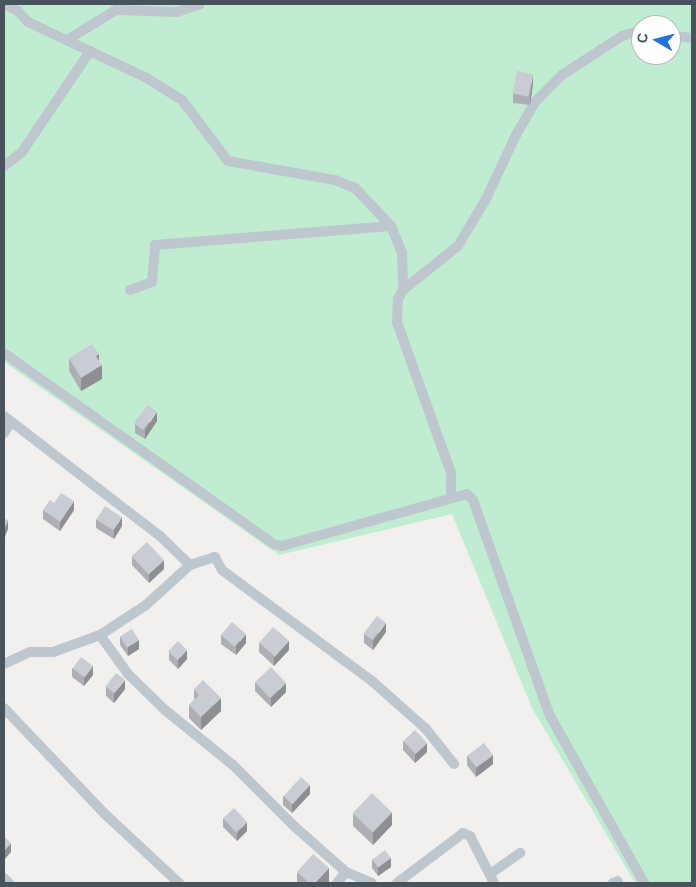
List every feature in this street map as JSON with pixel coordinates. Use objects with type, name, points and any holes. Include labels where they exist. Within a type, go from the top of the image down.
[{"type":"lane","points":[[4,4],[18,11],[28,22],[145,77],[182,100],[228,160],[335,180],[356,188],[391,226],[402,253],[403,290]]},
{"type":"lane","points":[[67,40],[116,10],[177,12],[200,4]]},
{"type":"lane","points":[[452,498],[451,473],[397,322],[398,299],[403,290],[458,246],[486,199],[516,135],[536,102],[562,75],[622,36],[631,33]]},
{"type":"lane","points":[[4,166],[22,152],[90,51]]},
{"type":"lane","points":[[130,290],[152,282],[156,245],[391,226]]},
{"type":"lane","points":[[4,353],[274,544],[282,546],[467,494],[473,500],[550,716],[644,883]]},
{"type":"lane","points":[[4,433],[7,419],[161,537],[190,565]]},
{"type":"lane","points":[[4,664],[30,652],[53,652],[100,635],[146,605],[190,565],[214,557],[222,570],[372,681],[426,729],[454,764]]},
{"type":"lane","points":[[100,635],[128,674],[165,710],[233,765],[294,826],[346,872],[372,883]]},
{"type":"lane","points":[[4,708],[106,815],[179,883]]},
{"type":"lane","points":[[397,883],[463,833],[470,836],[492,878],[520,853]]},
{"type":"lane","points":[[337,883],[346,872]]},
{"type":"lane","points":[[4,878],[9,883]]},
{"type":"green space","points":[[4,4],[692,4],[692,883],[635,883],[532,708],[452,514],[279,555],[4,362]]},
{"type":"building","points":[[517,71],[533,74],[528,97],[513,94]]},
{"type":"building","points":[[92,344],[99,354],[96,356],[102,365],[81,378],[69,358]]},
{"type":"building","points":[[148,405],[157,412],[143,430],[134,423]]},
{"type":"building","points":[[61,493],[74,501],[60,522],[43,510],[50,500],[54,503]]},
{"type":"building","points":[[105,506],[122,517],[113,530],[96,519]]},
{"type":"building","points":[[4,519],[8,520],[4,530]]},
{"type":"building","points":[[147,542],[164,560],[149,575],[132,556]]},
{"type":"building","points":[[377,616],[386,623],[372,640],[363,633]]},
{"type":"building","points":[[232,622],[246,634],[234,647],[221,635]]},
{"type":"building","points":[[273,627],[289,641],[275,657],[259,643]]},
{"type":"building","points":[[132,629],[139,640],[127,647],[120,636]]},
{"type":"building","points":[[178,641],[187,650],[177,660],[168,651]]},
{"type":"building","points":[[81,657],[93,666],[85,677],[73,668]]},
{"type":"building","points":[[271,667],[286,683],[270,698],[255,682]]},
{"type":"building","points":[[116,673],[125,680],[114,693],[106,686]]},
{"type":"building","points":[[203,680],[221,698],[201,717],[189,705],[199,695],[194,689]]},
{"type":"building","points":[[415,730],[427,743],[416,754],[403,741]]},
{"type":"building","points":[[484,743],[493,755],[476,768],[467,756]]},
{"type":"building","points":[[301,777],[310,785],[293,804],[284,796]]},
{"type":"building","points":[[372,793],[392,812],[373,833],[353,813]]},
{"type":"building","points":[[234,808],[247,822],[236,832],[223,818]]},
{"type":"building","points":[[4,836],[11,843],[4,851]]},
{"type":"building","points":[[385,850],[391,858],[378,868],[372,860]]},
{"type":"building","points":[[313,854],[329,868],[315,883],[309,883],[297,872]]}]
